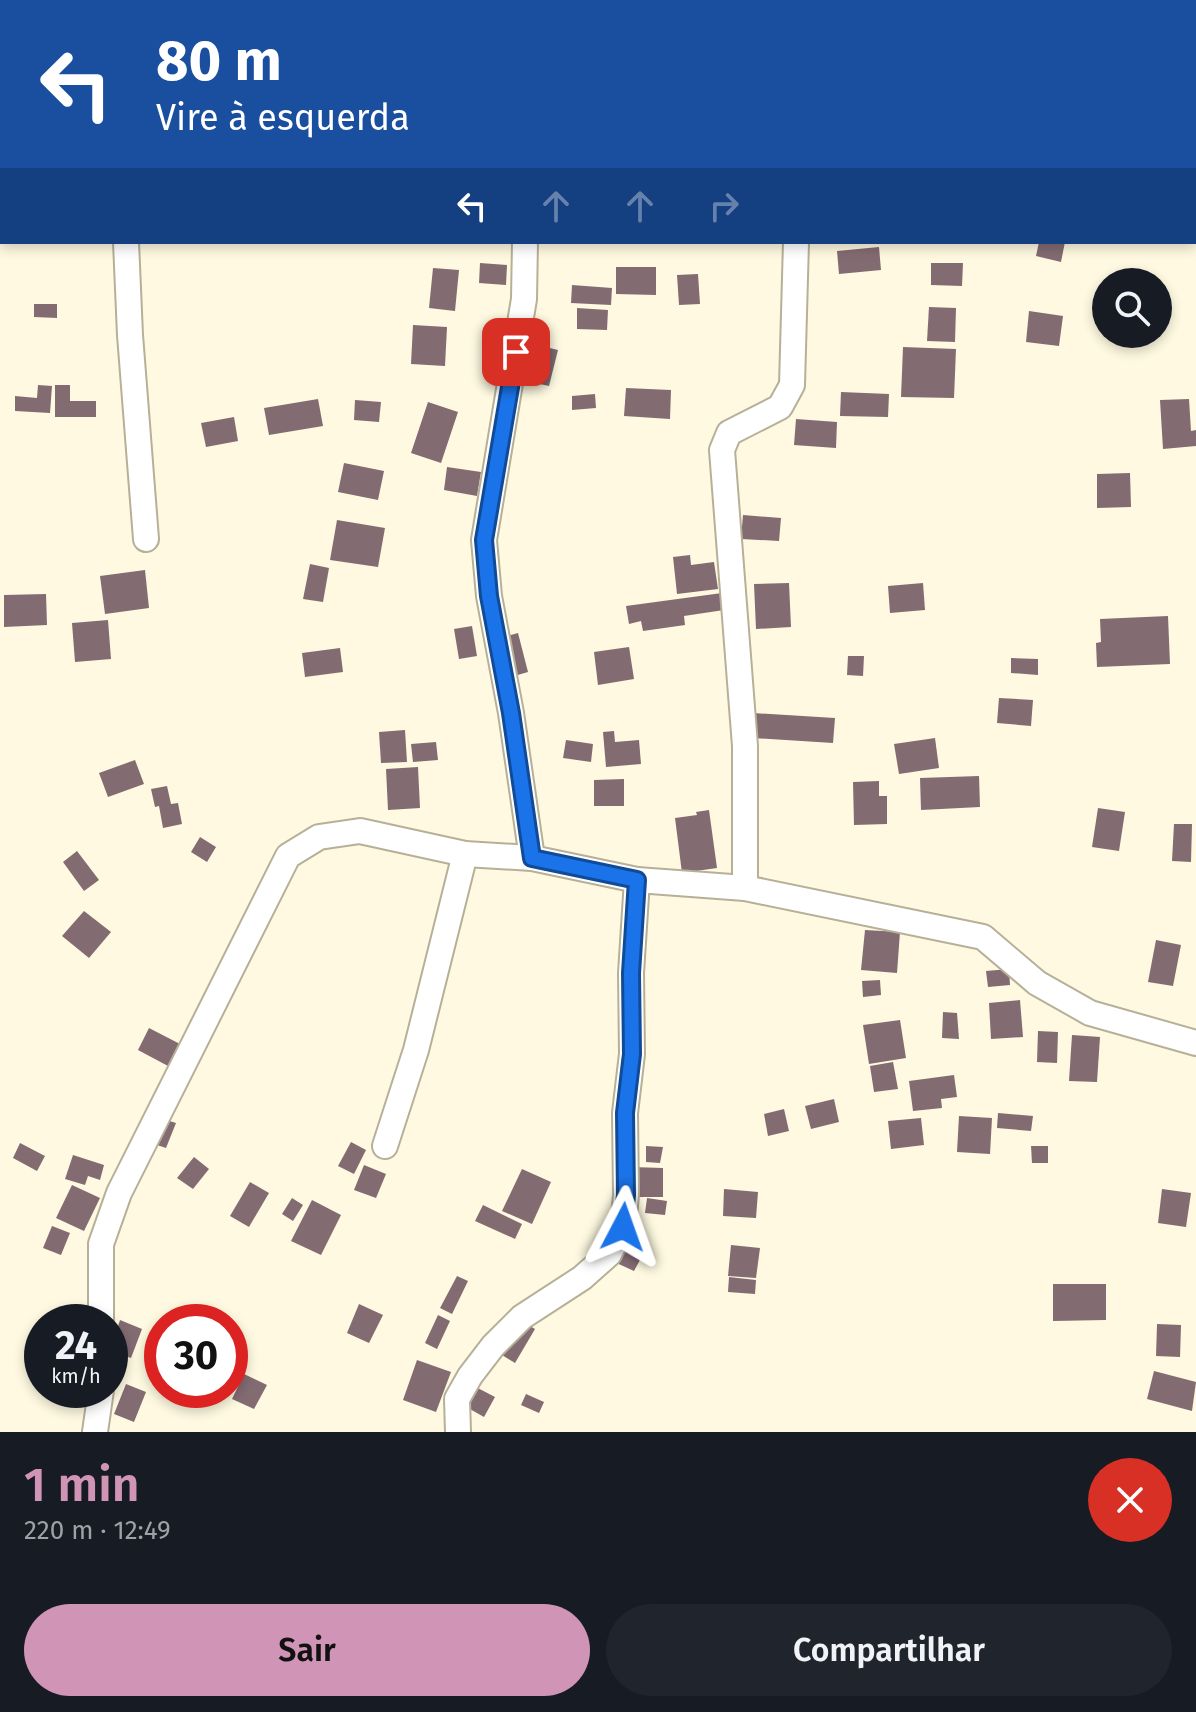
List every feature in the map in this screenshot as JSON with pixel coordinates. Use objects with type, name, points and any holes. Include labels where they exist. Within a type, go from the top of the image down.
[{"type":"street","points":[[126,244],[146,539]]},
{"type":"street","points":[[525,244],[524,299],[484,540],[489,596],[511,713],[532,858]]},
{"type":"street","points":[[745,888],[745,746],[722,450],[729,433],[780,407],[792,385],[796,244]]},
{"type":"street","points":[[101,1304],[101,1244],[119,1193],[288,856],[319,837],[360,831],[465,854],[532,858],[637,880],[745,888],[983,937],[1037,983],[1090,1013],[1196,1043]]},
{"type":"street","points":[[385,1146],[416,1050],[465,854]]},
{"type":"street","points":[[458,1432],[457,1399],[493,1346],[522,1317],[582,1278],[609,1254],[623,1227],[626,1195],[625,1113],[632,1054],[632,957],[637,880]]},
{"type":"street","points":[[95,1432],[98,1408]]},
{"type":"building","points":[[1039,244],[1065,244],[1061,262],[1036,256]]},
{"type":"building","points":[[879,247],[881,270],[839,274],[837,251]]},
{"type":"building","points":[[480,263],[507,265],[506,285],[479,283]]},
{"type":"building","points":[[931,263],[963,263],[962,286],[931,285]]},
{"type":"building","points":[[616,267],[656,267],[656,295],[616,294]]},
{"type":"building","points":[[433,268],[459,270],[455,311],[429,308]]},
{"type":"building","points":[[698,274],[700,304],[679,305],[677,275]]},
{"type":"building","points":[[572,285],[612,288],[611,305],[571,303]]},
{"type":"building","points":[[34,304],[57,304],[57,318],[34,317]]},
{"type":"building","points":[[929,307],[956,308],[955,342],[927,341]]},
{"type":"building","points":[[577,308],[608,310],[607,330],[577,329]]},
{"type":"building","points":[[1029,311],[1063,316],[1059,346],[1026,342]]},
{"type":"building","points":[[413,325],[447,327],[445,366],[411,364]]},
{"type":"building","points":[[525,342],[558,350],[549,386],[516,379]]},
{"type":"building","points":[[903,347],[956,349],[954,398],[901,397]]},
{"type":"building","points":[[38,385],[52,386],[50,413],[15,411],[15,396],[37,398]]},
{"type":"building","points":[[55,385],[70,385],[70,401],[96,401],[96,417],[55,417]]},
{"type":"building","points":[[626,388],[671,390],[670,419],[624,416]]},
{"type":"building","points":[[841,392],[889,394],[888,417],[840,416]]},
{"type":"building","points":[[595,394],[596,408],[572,410],[572,396]]},
{"type":"building","points":[[318,399],[323,426],[269,435],[264,408]]},
{"type":"building","points":[[1189,399],[1191,431],[1196,430],[1196,446],[1163,449],[1160,400]]},
{"type":"building","points":[[355,400],[381,402],[379,422],[354,420]]},
{"type":"building","points":[[428,402],[458,412],[441,463],[411,453]]},
{"type":"building","points":[[234,417],[238,441],[206,447],[201,423]]},
{"type":"building","points":[[796,419],[837,422],[836,448],[794,445]]},
{"type":"building","points":[[344,463],[384,471],[378,500],[338,492]]},
{"type":"building","points":[[447,467],[481,472],[477,496],[444,490]]},
{"type":"building","points":[[1130,473],[1131,507],[1097,508],[1097,474]]},
{"type":"building","points":[[743,515],[781,518],[779,541],[741,539]]},
{"type":"building","points":[[337,520],[385,528],[378,567],[330,560]]},
{"type":"building","points":[[690,555],[691,565],[714,562],[718,589],[677,594],[673,557]]},
{"type":"building","points":[[310,564],[329,568],[323,602],[303,599]]},
{"type":"building","points":[[145,570],[149,608],[105,614],[100,576]]},
{"type":"building","points":[[789,583],[791,627],[756,629],[754,584]]},
{"type":"building","points":[[923,583],[925,610],[890,613],[888,586]]},
{"type":"building","points":[[722,593],[724,610],[684,616],[685,625],[643,631],[641,621],[629,624],[626,606]]},
{"type":"building","points":[[46,594],[47,625],[4,627],[4,595]]},
{"type":"building","points":[[1168,616],[1170,664],[1097,667],[1096,643],[1101,642],[1100,619]]},
{"type":"building","points":[[108,620],[111,659],[75,662],[72,623]]},
{"type":"building","points":[[472,626],[477,656],[459,659],[454,629]]},
{"type":"building","points":[[518,633],[528,672],[511,677],[500,638]]},
{"type":"building","points":[[629,647],[634,679],[598,685],[594,652]]},
{"type":"building","points":[[340,648],[343,672],[305,677],[302,653]]},
{"type":"building","points":[[848,656],[864,656],[863,676],[847,675]]},
{"type":"building","points":[[1011,658],[1038,659],[1038,675],[1011,673]]},
{"type":"building","points":[[999,698],[1033,700],[1031,726],[997,723]]},
{"type":"building","points":[[753,713],[835,718],[833,743],[752,738]]},
{"type":"building","points":[[405,730],[407,762],[381,763],[379,732]]},
{"type":"building","points":[[614,731],[615,742],[639,740],[641,764],[606,767],[603,732]]},
{"type":"building","points":[[935,738],[939,768],[899,774],[894,744]]},
{"type":"building","points":[[566,740],[593,744],[591,762],[563,758]]},
{"type":"building","points":[[436,742],[438,760],[413,762],[411,744]]},
{"type":"building","points":[[135,760],[144,784],[108,797],[99,773]]},
{"type":"building","points":[[418,767],[420,808],[388,810],[386,769]]},
{"type":"building","points":[[979,776],[980,807],[921,810],[920,778]]},
{"type":"building","points":[[624,779],[624,806],[594,806],[594,780]]},
{"type":"building","points":[[879,781],[879,796],[887,796],[887,824],[854,825],[853,782]]},
{"type":"building","points":[[167,786],[171,804],[178,803],[182,824],[163,828],[159,806],[155,807],[151,789]]},
{"type":"building","points":[[1098,808],[1125,812],[1119,851],[1092,847]]},
{"type":"building","points":[[709,810],[717,868],[682,873],[675,818]]},
{"type":"building","points":[[1174,824],[1192,824],[1191,862],[1172,861]]},
{"type":"building","points":[[200,837],[216,847],[207,862],[191,852]]},
{"type":"building","points":[[77,851],[99,880],[84,891],[63,862]]},
{"type":"building","points":[[84,911],[111,932],[89,958],[62,936]]},
{"type":"building","points":[[865,930],[900,932],[897,973],[861,970]]},
{"type":"building","points":[[1156,940],[1181,945],[1173,986],[1148,982]]},
{"type":"building","points":[[1009,969],[1010,985],[988,987],[986,971]]},
{"type":"building","points":[[880,980],[881,995],[863,997],[862,981]]},
{"type":"building","points":[[1020,1000],[1023,1037],[991,1039],[989,1003]]},
{"type":"building","points":[[943,1012],[957,1013],[959,1039],[942,1038]]},
{"type":"building","points":[[900,1020],[906,1058],[869,1064],[863,1025]]},
{"type":"building","points":[[149,1028],[180,1044],[168,1066],[138,1050]]},
{"type":"building","points":[[1038,1031],[1058,1032],[1057,1063],[1037,1062]]},
{"type":"building","points":[[1072,1035],[1100,1037],[1097,1082],[1069,1081]]},
{"type":"building","points":[[893,1062],[898,1089],[874,1092],[870,1066]]},
{"type":"building","points":[[954,1075],[957,1097],[941,1099],[942,1108],[913,1111],[909,1081]]},
{"type":"building","points":[[834,1099],[839,1122],[811,1129],[805,1106]]},
{"type":"building","points":[[784,1109],[789,1131],[768,1136],[764,1114]]},
{"type":"building","points":[[998,1113],[1033,1116],[1031,1131],[997,1128]]},
{"type":"building","points":[[959,1116],[992,1118],[990,1154],[957,1152]]},
{"type":"building","points":[[160,1118],[176,1123],[166,1148],[151,1143]]},
{"type":"building","points":[[921,1118],[924,1145],[891,1149],[888,1121]]},
{"type":"building","points":[[351,1142],[366,1150],[354,1174],[338,1166]]},
{"type":"building","points":[[20,1143],[45,1156],[37,1171],[13,1158]]},
{"type":"building","points":[[646,1146],[663,1147],[660,1163],[646,1162]]},
{"type":"building","points":[[1031,1146],[1048,1146],[1048,1163],[1032,1163]]},
{"type":"building","points":[[73,1155],[104,1165],[100,1180],[88,1176],[85,1185],[65,1179]]},
{"type":"building","points":[[194,1157],[209,1169],[193,1189],[177,1178]]},
{"type":"building","points":[[364,1165],[386,1174],[376,1198],[354,1190]]},
{"type":"building","points":[[632,1167],[663,1168],[663,1197],[639,1197],[639,1185],[632,1185]]},
{"type":"building","points":[[522,1169],[551,1182],[532,1224],[502,1211]]},
{"type":"building","points":[[250,1182],[269,1193],[249,1227],[230,1216]]},
{"type":"building","points":[[72,1185],[100,1198],[84,1231],[56,1218]]},
{"type":"building","points":[[724,1189],[758,1192],[756,1218],[723,1216]]},
{"type":"building","points":[[1162,1189],[1191,1193],[1186,1227],[1158,1223]]},
{"type":"building","points":[[292,1198],[303,1205],[293,1221],[282,1214]]},
{"type":"building","points":[[647,1198],[667,1201],[665,1215],[645,1213]]},
{"type":"building","points":[[312,1200],[341,1215],[321,1255],[291,1241]]},
{"type":"building","points":[[483,1205],[522,1224],[515,1239],[475,1221]]},
{"type":"building","points":[[52,1226],[70,1233],[61,1255],[43,1248]]},
{"type":"building","points":[[731,1245],[760,1248],[756,1278],[728,1276]]},
{"type":"building","points":[[617,1247],[641,1258],[634,1271],[610,1260]]},
{"type":"building","points":[[457,1276],[468,1281],[452,1314],[440,1308]]},
{"type":"building","points":[[729,1277],[756,1280],[755,1294],[728,1292]]},
{"type":"building","points":[[1053,1284],[1106,1284],[1106,1320],[1053,1321]]},
{"type":"building","points":[[359,1304],[383,1315],[369,1343],[347,1333]]},
{"type":"building","points":[[438,1315],[450,1321],[437,1349],[425,1343]]},
{"type":"building","points":[[522,1321],[535,1329],[515,1363],[502,1355]]},
{"type":"building","points":[[128,1323],[142,1329],[131,1358],[128,1357]]},
{"type":"building","points":[[1157,1324],[1181,1325],[1180,1357],[1156,1356]]},
{"type":"building","points":[[417,1360],[451,1372],[436,1412],[403,1400]]},
{"type":"building","points":[[1154,1371],[1196,1382],[1192,1411],[1147,1399]]},
{"type":"building","points":[[248,1376],[267,1385],[254,1409],[248,1406]]},
{"type":"building","points":[[128,1385],[144,1391],[134,1422],[114,1414],[116,1408],[128,1408]]},
{"type":"building","points":[[472,1385],[495,1397],[484,1417],[461,1404]]},
{"type":"building","points":[[526,1394],[544,1402],[539,1413],[521,1405]]},
{"type":"route","points":[[516,352],[484,540],[489,596],[511,713],[532,858],[637,880],[631,973],[632,1054],[625,1113],[626,1195],[623,1227]]}]
